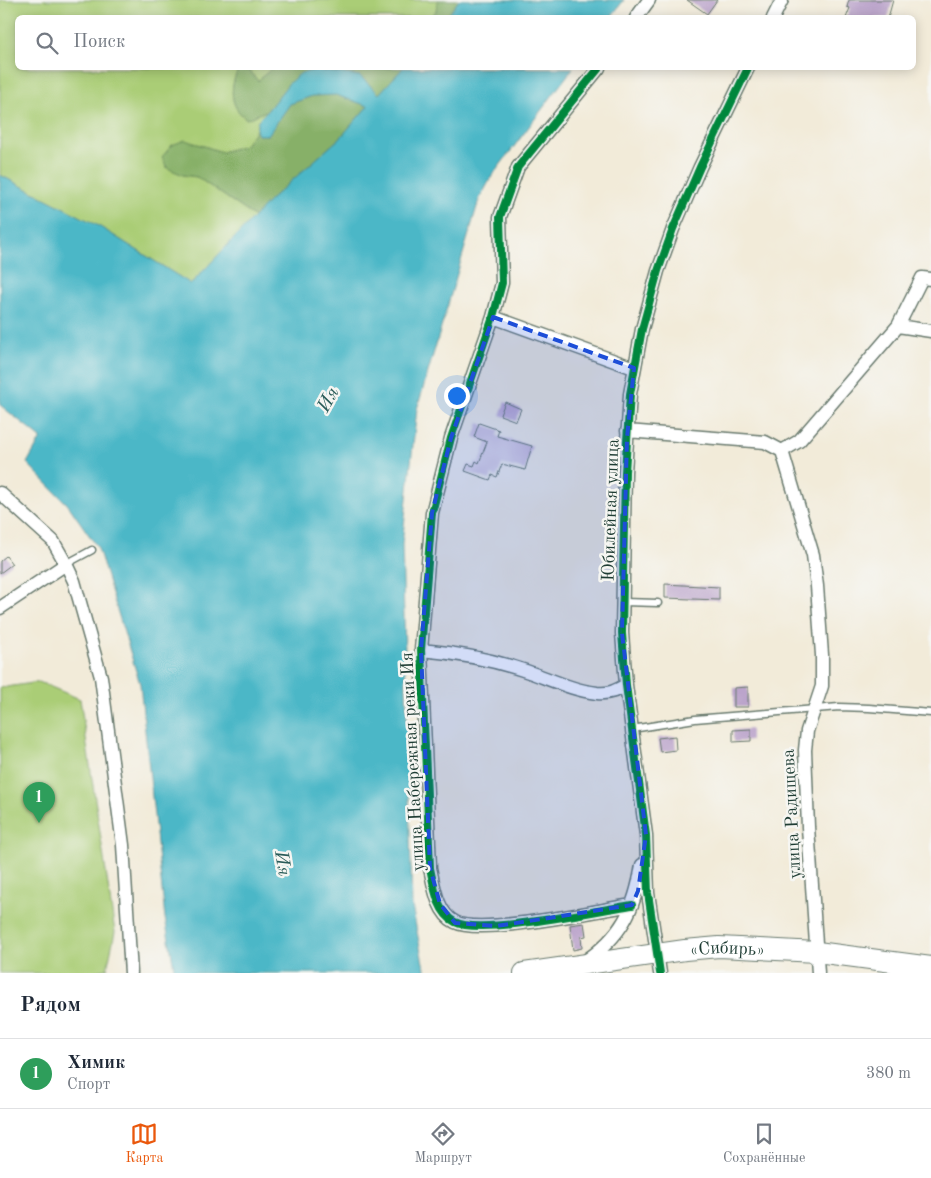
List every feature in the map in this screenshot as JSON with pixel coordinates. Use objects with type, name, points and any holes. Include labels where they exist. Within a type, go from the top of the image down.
[{"type":"highway","name":"«Сибирь»","points":[[524,973],[582,964],[659,963],[719,947],[817,952],[931,967]]},
{"type":"street","points":[[638,15],[649,0]]},
{"type":"street","points":[[774,15],[782,0]]},
{"type":"street","name":"улица Набережная реки Ия","points":[[597,70],[518,167],[500,217],[502,282],[494,317],[451,438],[432,513],[421,650],[430,868],[436,894],[444,912],[455,923],[470,926],[497,926],[632,904]]},
{"type":"street","name":"Юбилейная улица","points":[[659,963],[648,894],[646,835],[626,685],[622,633],[628,431],[634,368],[650,301],[673,229],[700,167],[747,70]]},
{"type":"street","points":[[628,431],[765,442],[782,451],[799,441],[898,326],[922,278],[931,279]]},
{"type":"street","points":[[494,317],[634,368]]},
{"type":"street","points":[[898,326],[931,331]]},
{"type":"street","name":"улица Радищева","points":[[782,451],[809,540],[816,571],[823,678],[821,694],[807,731],[805,750],[818,973]]},
{"type":"street","points":[[0,493],[53,541],[66,564],[74,581],[101,677],[122,845],[131,973]]},
{"type":"street","points":[[0,608],[66,564]]},
{"type":"street","points":[[421,650],[471,656],[523,669],[567,686],[597,692],[615,692],[626,685]]},
{"type":"street","points":[[582,964],[594,956],[615,936],[627,917],[638,891],[646,835]]},
{"type":"lane","points":[[66,564],[92,550]]},
{"type":"lane","points":[[623,602],[658,603]]},
{"type":"lane","points":[[632,729],[695,719],[815,709],[860,707],[931,713]]},
{"type":"highlighted area","points":[[493,317],[634,368],[627,438],[622,633],[646,835],[638,891],[632,905],[497,926],[455,923],[440,904],[430,868],[421,650],[432,513],[451,438]]},
{"type":"green space","points":[[0,0],[438,0],[433,15],[15,15],[15,70],[238,70],[232,95],[236,108],[247,119],[268,110],[258,120],[256,130],[245,145],[222,152],[198,144],[183,175],[197,177],[255,217],[191,284],[97,225],[0,175]]},
{"type":"green space","points":[[438,0],[459,0],[448,15],[433,15]]},
{"type":"green space","points":[[238,70],[249,70],[258,81],[270,70],[316,70],[289,83],[268,110],[247,119],[236,108],[234,102],[233,88]]},
{"type":"green space","points":[[249,70],[270,70],[258,81]]},
{"type":"green space","points":[[316,70],[401,70],[379,94],[360,76]]},
{"type":"green space","points":[[336,95],[368,106],[341,137],[270,200],[255,217],[197,177],[183,175],[167,168],[162,157],[172,145],[185,140],[222,152],[245,145],[256,130],[258,135],[268,135],[290,104],[312,96]]},
{"type":"green space","points":[[39,682],[80,699],[115,932],[107,969],[86,973],[0,973],[0,688]]},
{"type":"water","points":[[459,0],[624,0],[613,15],[448,15]]},
{"type":"water","name":"Ия","points":[[316,70],[360,76],[379,94],[401,70],[572,70],[492,176],[479,200],[417,409],[402,544],[412,905],[423,963],[427,973],[175,973],[165,918],[140,684],[98,548],[68,505],[27,463],[41,438],[0,405],[0,175],[97,225],[191,284],[270,200],[341,137],[368,106],[336,95],[312,96],[290,104],[268,135],[258,135],[256,130],[258,120],[289,83],[301,73]]},
{"type":"building","points":[[687,0],[717,0],[707,14]]},
{"type":"building","points":[[849,0],[893,0],[889,15],[847,15],[850,8],[847,7]]},
{"type":"building","points":[[505,402],[521,409],[516,421],[500,415]]},
{"type":"building","points":[[479,423],[499,430],[497,436],[532,446],[525,470],[502,464],[497,477],[492,475],[490,480],[465,471],[468,464],[474,466],[476,461],[479,463],[487,442],[474,437]]},
{"type":"building","points":[[6,556],[12,564],[0,573],[0,561]]},
{"type":"building","points":[[665,584],[719,587],[719,600],[665,598]]},
{"type":"building","points":[[748,687],[748,707],[734,707],[734,688]]},
{"type":"building","points":[[751,729],[751,741],[733,742],[733,730]]},
{"type":"building","points":[[675,736],[676,750],[660,752],[658,738]]},
{"type":"building","points":[[584,923],[586,936],[581,937],[582,948],[573,950],[570,925]]},
{"type":"cycle path","points":[[597,70],[518,167],[500,217],[502,283],[493,317],[451,438],[432,513],[421,650],[430,868],[440,906],[449,918],[455,922],[468,925],[488,926],[540,921],[632,905]]},
{"type":"cycle path","points":[[660,973],[648,893],[646,835],[626,685],[622,633],[625,472],[630,394],[642,329],[658,271],[673,229],[700,167],[747,70]]},
{"type":"place","name":"Химик","points":[[39,823]]}]
